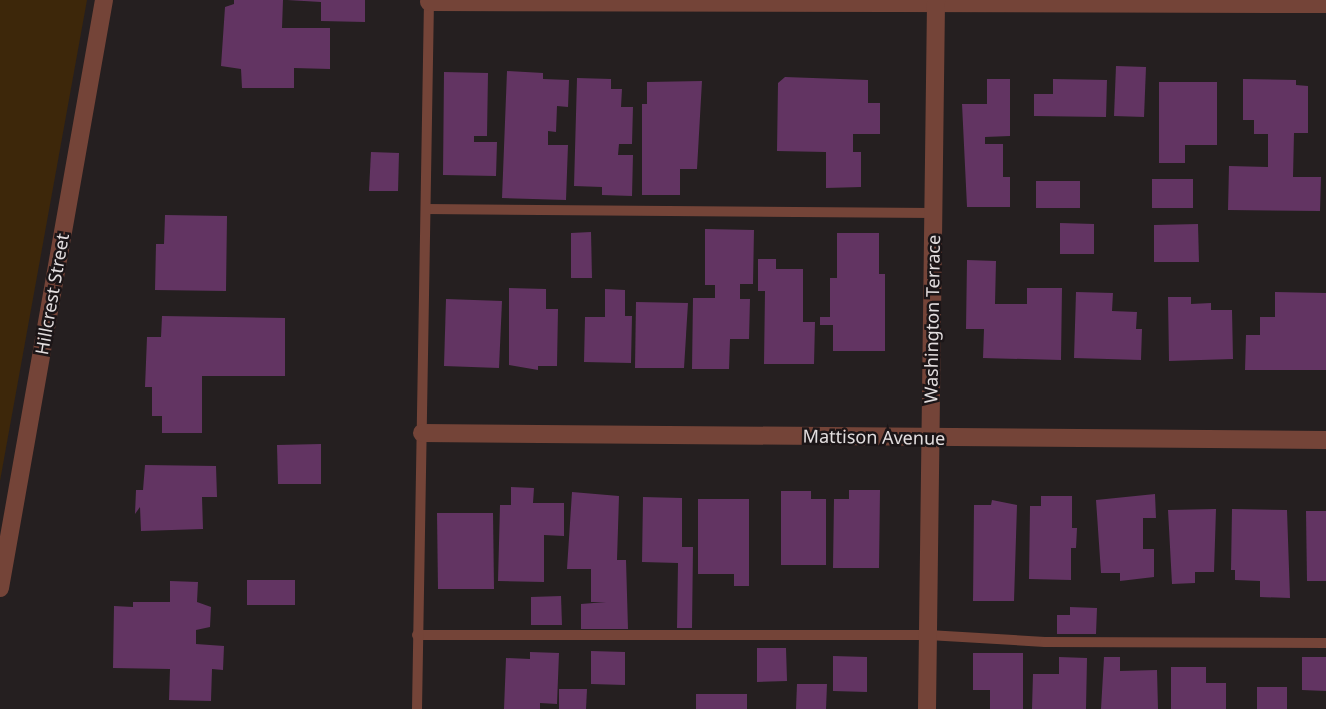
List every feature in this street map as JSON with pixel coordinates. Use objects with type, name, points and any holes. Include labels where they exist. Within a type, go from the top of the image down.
[{"type":"street","name":"Hillcrest Street","points":[[0,588],[104,0]]},
{"type":"street","points":[[429,2],[936,1],[1326,4]]},
{"type":"street","name":"Washington Terrace","points":[[927,709],[936,1]]},
{"type":"street","name":"Mattison Avenue","points":[[422,433],[1326,440]]},
{"type":"lane","points":[[417,709],[429,2]]},
{"type":"lane","points":[[426,209],[933,213]]},
{"type":"lane","points":[[417,635],[928,635],[1045,642],[1326,643]]},
{"type":"shaded area","points":[[0,0],[87,0],[0,481]]},
{"type":"building","points":[[234,0],[283,0],[282,28],[330,28],[330,69],[294,68],[294,88],[242,88],[241,69],[221,66],[225,7],[234,4]]},
{"type":"building","points":[[287,0],[365,0],[365,22],[321,21],[321,2]]},
{"type":"building","points":[[1116,66],[1146,67],[1144,117],[1114,116]]},
{"type":"building","points":[[507,71],[543,73],[543,79],[569,80],[568,107],[557,106],[556,132],[548,131],[548,145],[568,145],[566,200],[502,198]]},
{"type":"building","points":[[444,72],[488,73],[487,136],[474,136],[474,142],[497,142],[496,176],[443,175]]},
{"type":"building","points":[[785,77],[868,80],[868,103],[880,103],[880,134],[853,134],[853,152],[861,152],[861,187],[826,188],[826,152],[777,151],[778,83]]},
{"type":"building","points":[[577,78],[611,79],[611,89],[622,89],[621,107],[633,107],[632,144],[619,144],[618,155],[633,155],[632,196],[602,195],[602,187],[574,186]]},
{"type":"building","points":[[987,79],[1010,79],[1010,136],[985,137],[985,144],[1003,144],[1003,177],[1010,177],[1010,207],[967,207],[962,104],[987,104]]},
{"type":"building","points":[[1053,79],[1107,80],[1106,117],[1034,116],[1034,94],[1053,94]]},
{"type":"building","points":[[1243,79],[1296,80],[1296,85],[1308,86],[1308,133],[1294,133],[1293,177],[1321,177],[1320,211],[1228,210],[1229,166],[1268,167],[1268,134],[1254,134],[1254,120],[1243,120]]},
{"type":"building","points":[[702,81],[697,169],[680,169],[680,195],[642,195],[642,104],[647,104],[647,82]]},
{"type":"building","points":[[1159,82],[1217,82],[1217,145],[1185,145],[1185,163],[1159,163]]},
{"type":"building","points":[[371,152],[399,153],[398,191],[369,191]]},
{"type":"building","points":[[1152,179],[1193,179],[1193,208],[1152,208]]},
{"type":"building","points":[[1036,181],[1080,181],[1080,208],[1036,208]]},
{"type":"building","points":[[165,215],[227,216],[226,291],[155,290],[156,244],[164,244]]},
{"type":"building","points":[[1060,223],[1094,224],[1094,254],[1060,254]]},
{"type":"building","points":[[1198,224],[1199,262],[1154,262],[1154,225]]},
{"type":"building","points":[[705,229],[754,230],[753,284],[740,284],[740,299],[750,299],[749,339],[730,339],[729,369],[692,369],[693,298],[715,298],[715,285],[705,285]]},
{"type":"building","points":[[591,232],[592,278],[571,278],[571,233]]},
{"type":"building","points":[[837,233],[879,233],[879,274],[885,274],[885,351],[833,351],[833,325],[820,325],[820,317],[830,317],[830,278],[837,278]]},
{"type":"building","points":[[758,259],[776,259],[776,269],[803,269],[803,322],[815,322],[814,364],[764,364],[765,291],[758,291]]},
{"type":"building","points":[[967,260],[996,261],[995,304],[1027,304],[1027,288],[1062,288],[1061,360],[983,358],[984,329],[966,329]]},
{"type":"building","points":[[509,288],[546,289],[546,309],[558,309],[557,366],[538,366],[538,370],[509,365]]},
{"type":"building","points":[[605,289],[625,290],[625,316],[632,316],[631,363],[584,362],[585,317],[605,317]]},
{"type":"building","points":[[1076,292],[1113,293],[1112,311],[1137,312],[1136,329],[1142,329],[1141,360],[1074,358]]},
{"type":"building","points":[[1275,292],[1326,293],[1326,370],[1245,370],[1246,335],[1260,335],[1260,317],[1275,317]]},
{"type":"building","points":[[1168,297],[1191,297],[1191,304],[1211,303],[1211,310],[1232,310],[1233,359],[1169,361]]},
{"type":"building","points":[[446,299],[502,301],[499,368],[444,366]]},
{"type":"building","points":[[636,302],[688,303],[684,368],[635,368]]},
{"type":"building","points":[[162,316],[285,318],[285,376],[202,376],[202,433],[162,433],[162,416],[152,416],[152,387],[145,387],[147,337],[161,337]]},
{"type":"building","points":[[321,444],[321,484],[278,484],[277,445]]},
{"type":"building","points":[[145,465],[216,466],[217,497],[202,497],[203,529],[141,531],[140,507],[135,514],[136,490],[143,490]]},
{"type":"building","points":[[511,487],[534,488],[533,503],[564,503],[564,536],[544,535],[544,582],[498,581],[500,505],[511,505]]},
{"type":"building","points":[[849,490],[880,490],[879,568],[833,568],[834,499],[849,499]]},
{"type":"building","points":[[781,491],[811,491],[811,499],[826,499],[826,565],[781,565]]},
{"type":"building","points":[[572,492],[619,496],[617,560],[626,560],[628,629],[581,629],[581,604],[606,602],[591,602],[591,569],[567,569]]},
{"type":"building","points":[[1155,494],[1156,518],[1143,518],[1143,549],[1154,549],[1154,577],[1120,581],[1120,573],[1101,573],[1096,500]]},
{"type":"building","points":[[1041,496],[1072,496],[1072,528],[1077,528],[1076,548],[1071,548],[1071,580],[1029,579],[1030,506],[1041,506]]},
{"type":"building","points":[[643,497],[682,498],[682,547],[693,547],[692,628],[677,628],[678,563],[642,562]]},
{"type":"building","points":[[698,499],[749,499],[749,586],[734,586],[734,574],[698,574]]},
{"type":"building","points":[[992,500],[1017,505],[1014,601],[973,601],[974,505],[991,505]]},
{"type":"building","points":[[1216,509],[1214,572],[1195,572],[1195,583],[1172,584],[1168,510]]},
{"type":"building","points":[[1232,509],[1287,510],[1290,598],[1260,597],[1260,581],[1235,580],[1235,570],[1231,570]]},
{"type":"building","points":[[1306,511],[1326,511],[1326,581],[1307,581]]},
{"type":"building","points":[[437,513],[493,513],[494,589],[438,589]]},
{"type":"building","points":[[247,580],[295,580],[295,605],[247,605]]},
{"type":"building","points":[[170,581],[198,582],[197,602],[211,607],[210,627],[196,630],[196,644],[224,646],[223,670],[212,669],[211,701],[169,700],[170,669],[113,668],[114,606],[133,607],[133,602],[170,602]]},
{"type":"building","points":[[561,596],[562,625],[531,625],[531,597]]},
{"type":"building","points":[[1070,607],[1097,608],[1096,634],[1057,634],[1057,615],[1070,615]]},
{"type":"building","points":[[757,648],[786,648],[787,681],[757,682]]},
{"type":"building","points":[[591,651],[625,652],[625,685],[591,684]]},
{"type":"building","points":[[530,652],[559,653],[557,704],[540,703],[540,709],[504,709],[506,658],[530,659]]},
{"type":"building","points":[[973,653],[1023,653],[1023,709],[990,709],[990,690],[973,690]]},
{"type":"building","points":[[833,656],[867,657],[867,692],[833,691]]},
{"type":"building","points":[[1059,657],[1087,658],[1086,709],[1032,709],[1033,674],[1059,674]]},
{"type":"building","points":[[1104,657],[1120,657],[1120,671],[1157,670],[1158,709],[1101,709]]},
{"type":"building","points":[[1302,657],[1326,657],[1326,691],[1302,690]]},
{"type":"building","points":[[1171,667],[1206,667],[1206,683],[1226,683],[1226,709],[1171,709]]},
{"type":"building","points":[[797,684],[827,684],[826,709],[796,709]]},
{"type":"building","points":[[1257,687],[1287,687],[1287,709],[1257,709]]},
{"type":"building","points":[[559,689],[587,689],[586,709],[559,709]]},
{"type":"building","points":[[696,694],[747,694],[747,709],[696,709]]}]
